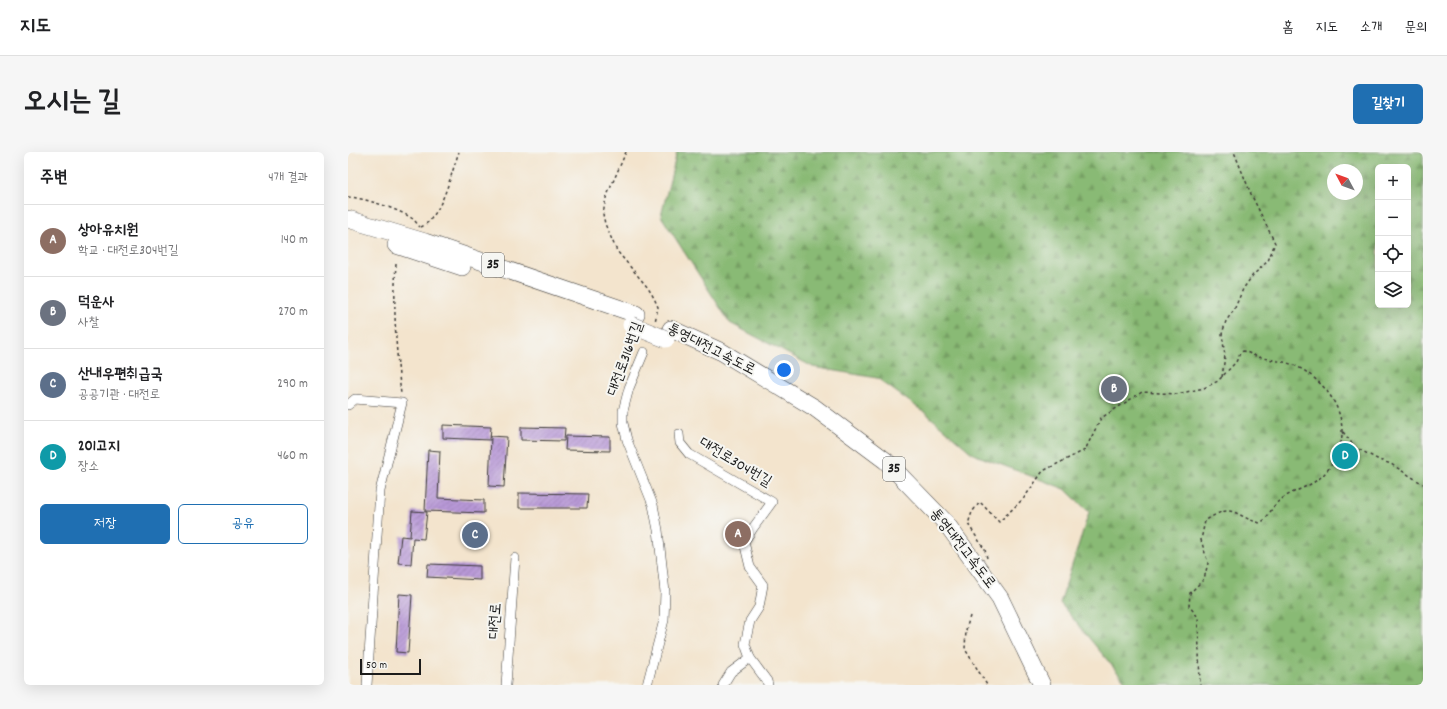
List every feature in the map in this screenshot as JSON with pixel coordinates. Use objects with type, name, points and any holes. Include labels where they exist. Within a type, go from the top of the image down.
[{"type":"highway","name":"통영대전고속도로","points":[[348,219],[425,242],[669,334],[722,352],[815,408],[886,461],[946,523],[1000,598],[1042,685]]},
{"type":"highway","name":"통영대전고속도로","points":[[348,231],[634,320]]},
{"type":"highway","name":"통영대전고속도로","points":[[669,334],[812,419],[884,471],[943,534],[994,610],[1030,685]]},
{"type":"street","name":"대전로316번길","points":[[644,352],[629,388],[623,411],[623,423],[627,440],[653,505],[658,530],[665,592],[664,620],[647,685]]},
{"type":"street","points":[[348,404],[355,399],[402,403],[380,491],[367,685]]},
{"type":"street","name":"대전로304번길","points":[[680,434],[680,443],[689,454],[772,502],[744,542],[750,567],[763,586],[759,607],[750,621],[745,644],[750,658],[767,681],[768,685]]},
{"type":"street","name":"대전로","points":[[506,685],[515,558]]},
{"type":"street","points":[[723,685],[731,672],[750,658]]},
{"type":"path","points":[[416,230],[428,223],[438,209],[459,152]]},
{"type":"path","name":"대전로316번길","points":[[626,152],[606,198],[603,214],[605,224],[617,251],[648,288],[658,307],[653,327]]},
{"type":"path","points":[[1222,377],[1225,356],[1222,334],[1226,322],[1234,310],[1243,289],[1253,275],[1268,260],[1275,243],[1251,194],[1234,152]]},
{"type":"path","points":[[348,197],[367,199],[404,214],[414,219],[420,227]]},
{"type":"path","points":[[396,264],[394,287],[396,341],[402,403]]},
{"type":"path","points":[[986,561],[987,556],[985,550],[968,524],[972,512],[980,502],[999,522],[1024,498],[1043,471],[1085,450],[1101,418],[1142,392],[1177,394],[1204,388],[1222,377],[1236,362],[1240,353],[1243,351],[1253,356],[1282,360],[1298,367],[1327,390],[1341,418],[1343,432],[1338,456],[1326,472],[1315,482],[1278,501],[1266,519],[1260,523],[1233,511],[1217,513],[1205,521],[1201,540],[1208,563],[1204,579],[1190,593],[1189,606],[1198,617],[1200,685]]},
{"type":"path","points":[[1343,432],[1355,447],[1379,460],[1391,464],[1423,484]]},
{"type":"path","points":[[970,616],[966,630],[965,649],[987,685]]},
{"type":"green space","points":[[677,152],[1423,152],[1423,685],[1128,685],[1060,603],[1089,512],[1065,489],[973,454],[928,415],[877,378],[813,367],[730,323],[661,216]]},
{"type":"building","points":[[443,425],[491,427],[490,440],[443,438]]},
{"type":"building","points":[[521,427],[565,428],[564,441],[521,440]]},
{"type":"building","points":[[491,436],[507,437],[504,487],[489,486]]},
{"type":"building","points":[[566,436],[610,437],[610,451],[565,450]]},
{"type":"building","points":[[428,450],[440,451],[438,498],[484,500],[484,513],[425,511]]},
{"type":"building","points":[[519,493],[588,494],[587,508],[519,508]]},
{"type":"building","points":[[412,511],[427,512],[424,539],[413,538],[411,564],[398,563],[401,536],[410,537]]},
{"type":"building","points":[[428,564],[480,566],[480,580],[427,577]]},
{"type":"building","points":[[399,594],[412,595],[408,653],[396,652]]},
{"type":"place","name":"덕운사","points":[[1114,389]]},
{"type":"place","name":"201고지","points":[[1345,456]]},
{"type":"place","name":"상아유치원","points":[[738,534]]},
{"type":"place","name":"산내우편취급국","points":[[475,535]]}]
